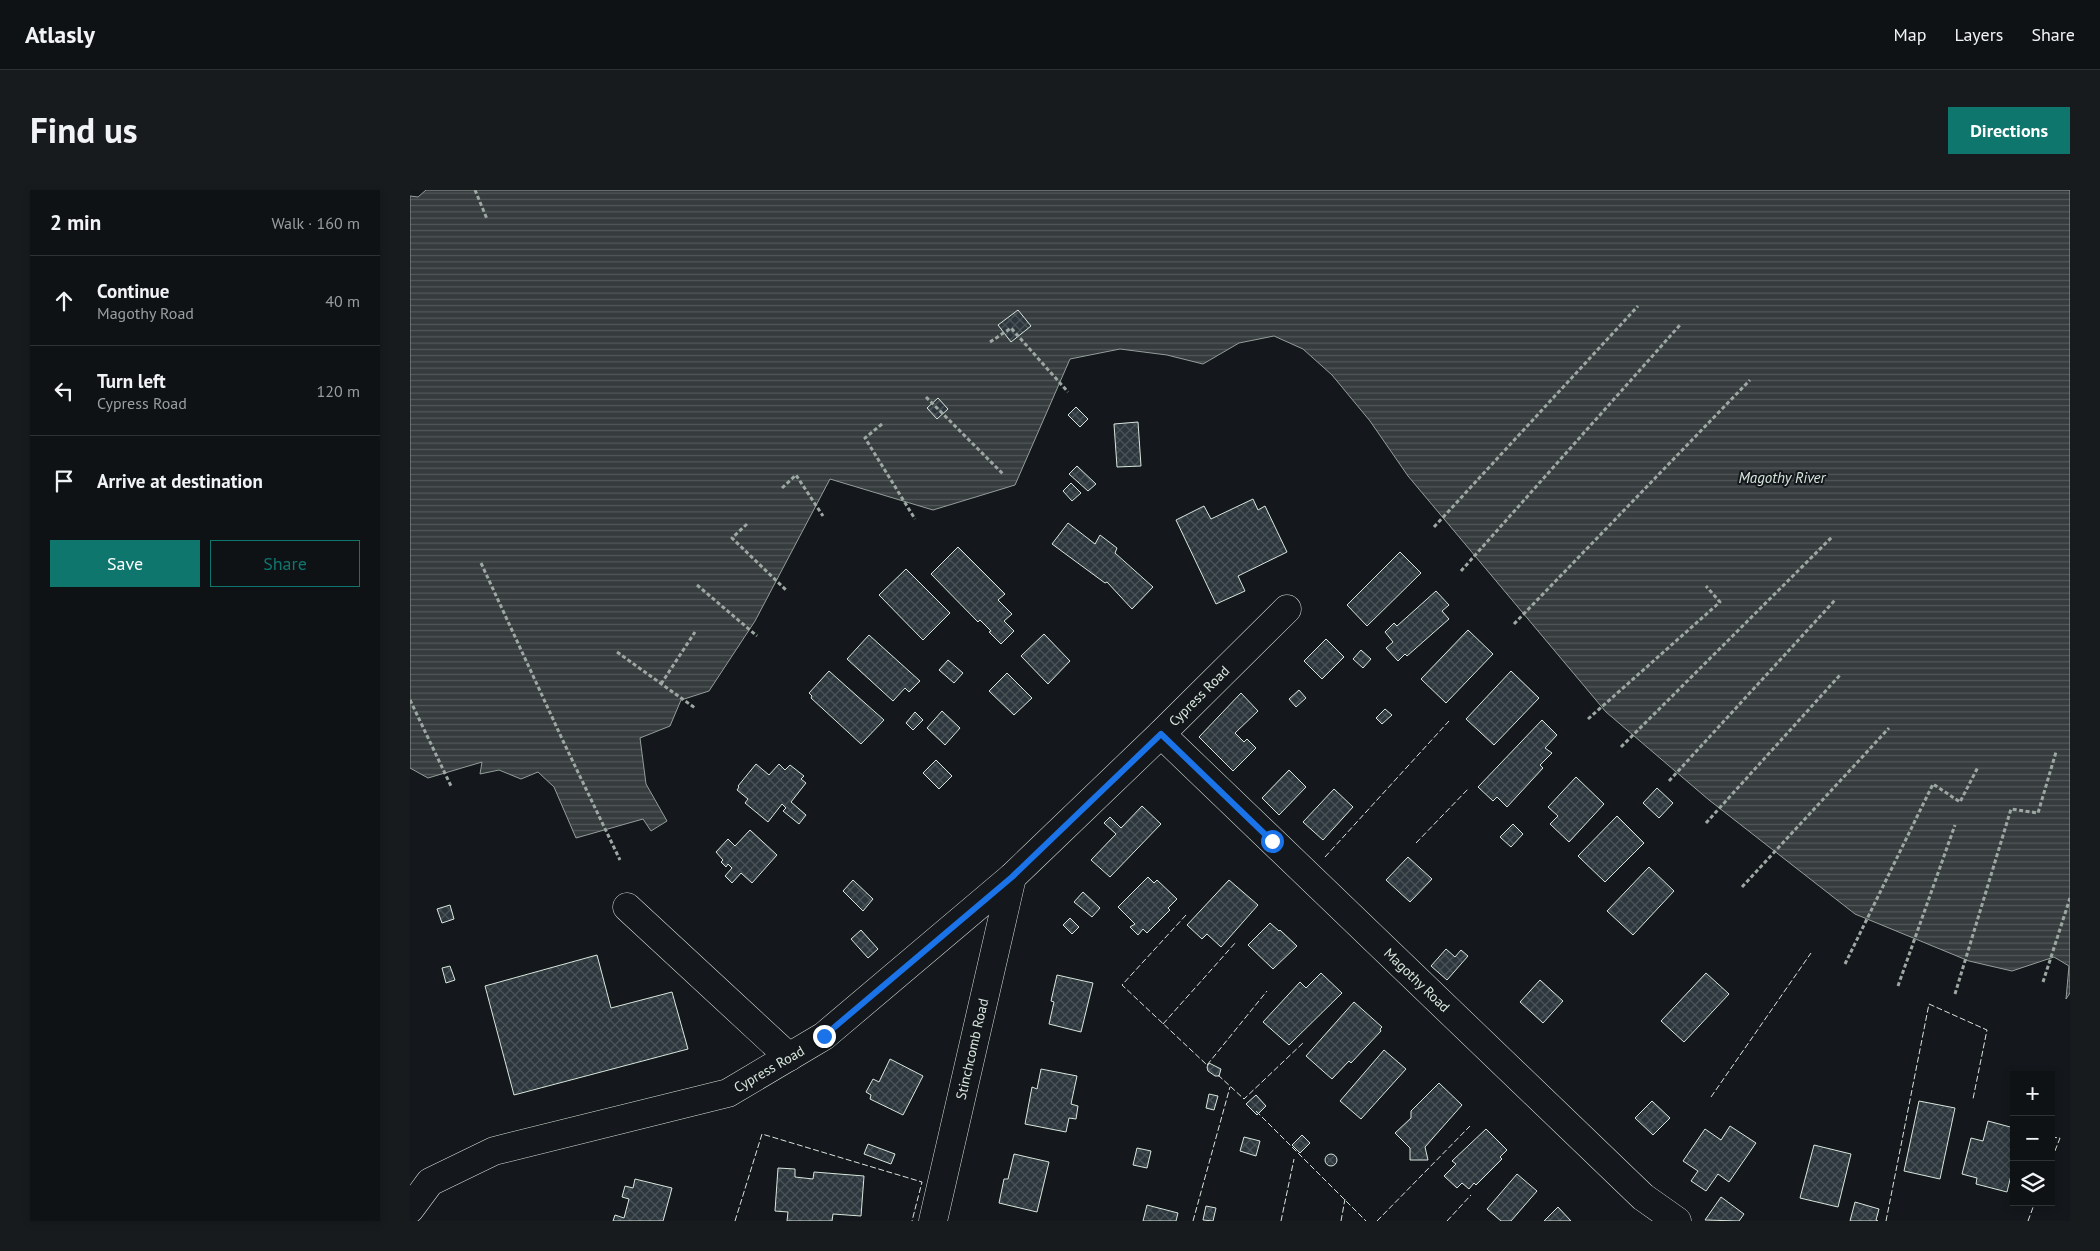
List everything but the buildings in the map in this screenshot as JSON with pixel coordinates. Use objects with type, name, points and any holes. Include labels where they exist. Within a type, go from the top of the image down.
[{"type":"street","name":"Cypress Road","points":[[410,1209],[430,1182],[494,1151],[728,1093],[824,1036],[1012,877],[1161,734],[1287,609]]},
{"type":"street","name":"Magothy Road","points":[[1161,734],[1644,1197],[1678,1221]]},
{"type":"street","name":"Stinchcomb Road","points":[[933,1221],[1012,877]]},
{"type":"street","points":[[627,907],[789,1057]]},
{"type":"path","points":[[475,190],[487,219]]},
{"type":"path","points":[[1434,527],[1638,306]]},
{"type":"path","points":[[1461,571],[1680,325]]},
{"type":"path","points":[[990,342],[1011,328],[1068,392]]},
{"type":"path","points":[[1514,624],[1750,380]]},
{"type":"path","points":[[926,397],[1004,475]]},
{"type":"path","points":[[882,424],[865,438],[915,519]]},
{"type":"path","points":[[782,488],[796,475],[823,516]]},
{"type":"path","points":[[747,524],[732,538],[786,590]]},
{"type":"path","points":[[1621,747],[1832,537]]},
{"type":"path","points":[[482,563],[620,860]]},
{"type":"path","points":[[697,585],[757,636]]},
{"type":"path","points":[[1588,719],[1720,602],[1706,586]]},
{"type":"path","points":[[1669,781],[1836,599]]},
{"type":"path","points":[[661,684],[695,632]]},
{"type":"path","points":[[617,652],[695,708]]},
{"type":"path","points":[[1706,823],[1840,675]]},
{"type":"path","points":[[410,700],[451,786]]},
{"type":"path","points":[[1742,887],[1889,728]]},
{"type":"path","points":[[1955,994],[2012,809],[2038,812],[2056,752]]},
{"type":"path","points":[[1845,964],[1934,784],[1960,802],[1978,767]]},
{"type":"path","points":[[1898,986],[1955,825]]},
{"type":"path","points":[[2043,982],[2070,898]]},
{"type":"water","name":"Magothy River","points":[[426,190],[2070,190],[2070,993],[2066,999],[2069,966],[2054,957],[2012,971],[1969,961],[1855,914],[1709,800],[1606,712],[1408,476],[1370,421],[1332,375],[1303,349],[1274,336],[1239,343],[1203,364],[1167,355],[1120,349],[1070,359],[1015,485],[933,510],[830,479],[755,621],[709,691],[681,700],[670,726],[640,738],[646,784],[667,821],[651,831],[643,819],[576,838],[554,787],[538,772],[521,779],[499,770],[480,774],[482,762],[428,778],[410,768],[410,196],[418,197]]},
{"type":"fence","points":[[1325,857],[1449,721]]},
{"type":"fence","points":[[1416,843],[1469,788]]},
{"type":"fence","points":[[1186,915],[1122,985],[1207,1065]]},
{"type":"fence","points":[[1163,1024],[1236,942]]},
{"type":"fence","points":[[1711,1097],[1811,953]]},
{"type":"fence","points":[[1207,1065],[1267,991]]},
{"type":"fence","points":[[1886,1221],[1929,1004],[1987,1030],[1973,1099]]},
{"type":"fence","points":[[1218,1075],[1244,1099],[1304,1042]]},
{"type":"fence","points":[[1193,1221],[1230,1087]]},
{"type":"fence","points":[[1256,1111],[1366,1221]]},
{"type":"fence","points":[[1377,1221],[1470,1126]]},
{"type":"fence","points":[[735,1221],[762,1134],[922,1182],[912,1221]]},
{"type":"fence","points":[[2055,1137],[2060,1138],[2055,1151]]},
{"type":"fence","points":[[1281,1221],[1294,1159]]},
{"type":"fence","points":[[1447,1221],[1471,1195]]},
{"type":"fence","points":[[1341,1221],[1345,1199]]},
{"type":"fence","points":[[2028,1221],[2034,1206]]},
{"type":"route","points":[[824,1036],[1012,877],[1161,734],[1272,841]]}]
